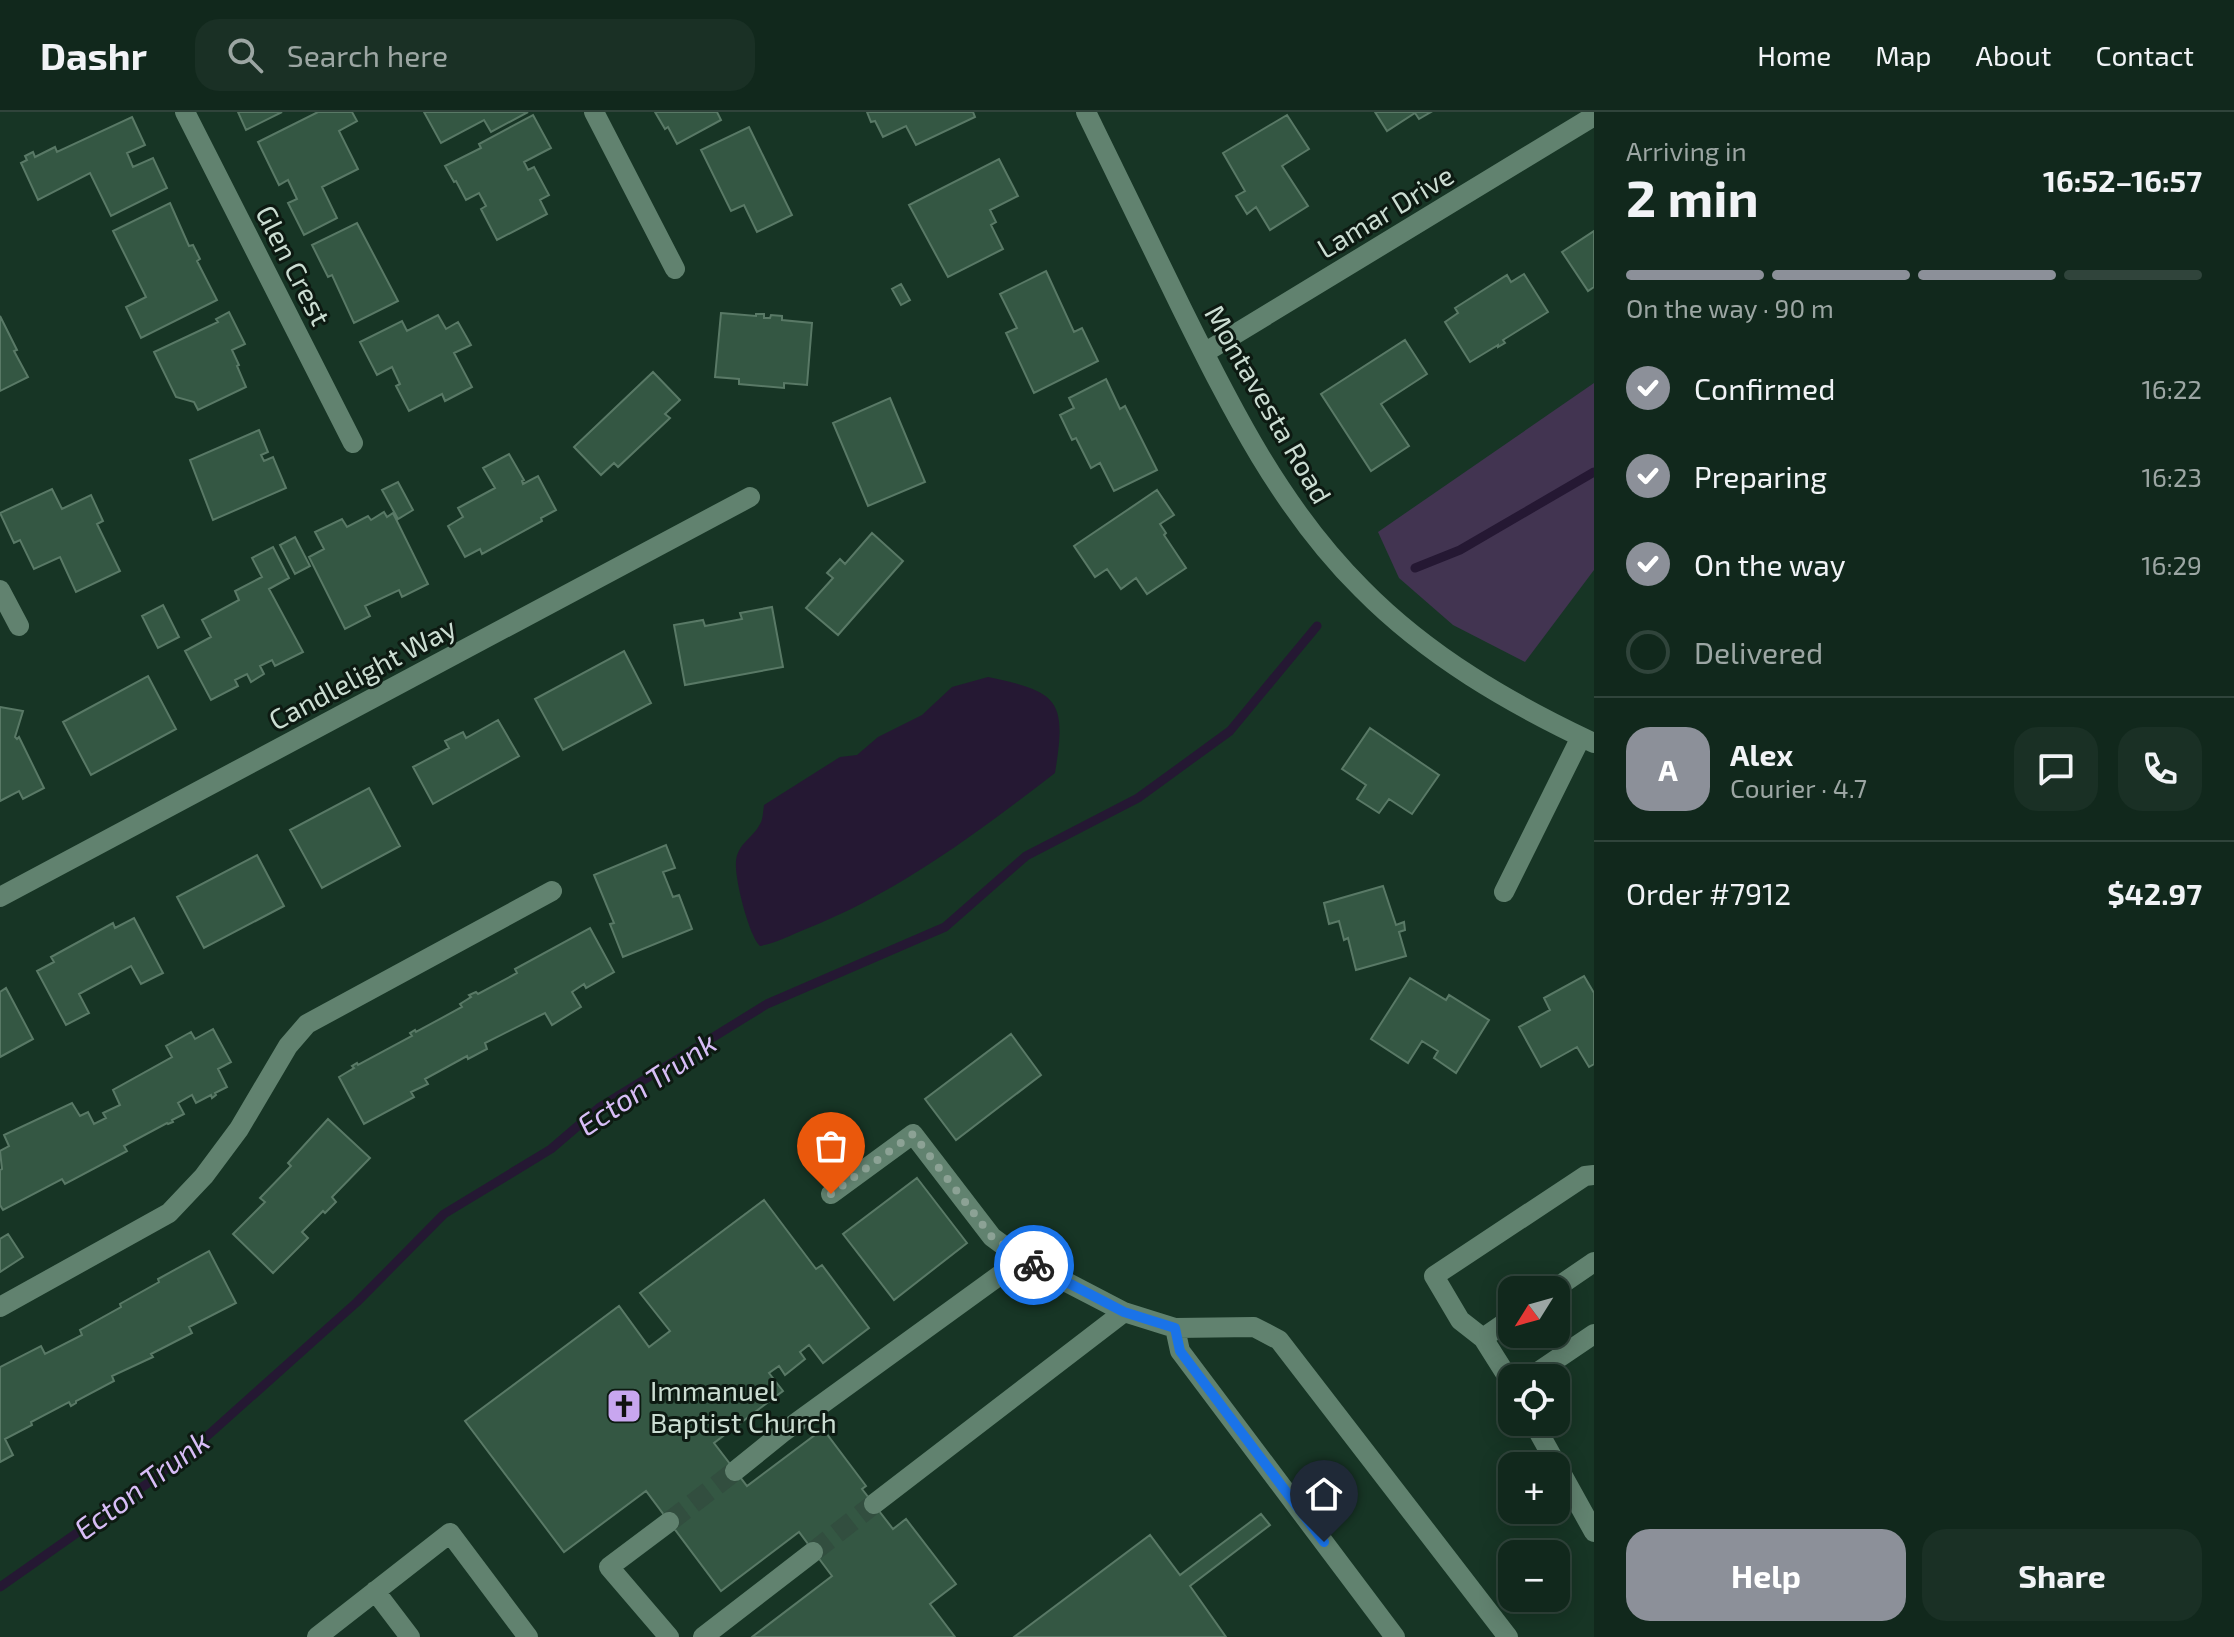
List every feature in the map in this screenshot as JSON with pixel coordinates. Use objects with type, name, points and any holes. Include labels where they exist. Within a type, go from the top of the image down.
[{"type":"street","name":"Glen Crest","points":[[185,112],[353,443]]},
{"type":"street","points":[[594,112],[675,269]]},
{"type":"street","name":"Montavesta Road","points":[[1086,112],[1204,353],[1264,465],[1306,527],[1362,590],[1449,663],[1498,694],[1588,740]]},
{"type":"street","name":"Lamar Drive","points":[[1204,353],[1594,116]]},
{"type":"street","name":"Candlelight Way","points":[[0,897],[750,497]]},
{"type":"street","points":[[0,590],[19,626]]},
{"type":"street","points":[[1504,892],[1588,740]]},
{"type":"street","points":[[0,1307],[169,1213],[204,1176],[239,1129],[288,1046],[307,1024],[552,891]]},
{"type":"street","points":[[831,1194],[913,1134],[992,1237],[1022,1259],[1124,1312],[1175,1328],[1254,1327],[1279,1340],[1508,1637]]},
{"type":"street","points":[[1499,1364],[1483,1338],[1460,1320],[1434,1276],[1585,1176],[1594,1175]]},
{"type":"street","points":[[735,1471],[782,1433],[1022,1259]]},
{"type":"street","points":[[1570,1278],[1594,1262]]},
{"type":"street","points":[[874,1504],[1124,1312]]},
{"type":"street","points":[[1175,1328],[1180,1351],[1395,1637]]},
{"type":"street","points":[[1483,1338],[1498,1328]]},
{"type":"street","points":[[1550,1364],[1594,1334]]},
{"type":"street","points":[[1541,1436],[1594,1532]]},
{"type":"street","points":[[669,1522],[609,1567],[669,1637]]},
{"type":"street","points":[[317,1637],[450,1533],[528,1637]]},
{"type":"street","points":[[703,1637],[813,1552]]},
{"type":"street","points":[[375,1591],[410,1637]]},
{"type":"shaded area","points":[[1594,383],[1594,570],[1525,662],[1453,625],[1399,578],[1378,532]]},
{"type":"shaded area","points":[[988,677],[1030,688],[1053,703],[1060,729],[1055,773],[966,839],[905,879],[840,914],[760,946],[751,931],[743,906],[736,861],[740,849],[761,822],[764,805],[840,757],[857,755],[878,737],[922,715],[952,687]]},
{"type":"building","points":[[238,112],[282,112],[246,130]]},
{"type":"building","points":[[318,112],[352,112],[357,121],[339,131],[358,169],[322,187],[337,218],[304,235],[288,203],[297,199],[288,180],[279,185],[258,142]]},
{"type":"building","points":[[424,112],[528,112],[491,132],[484,120],[441,143]]},
{"type":"building","points":[[655,112],[717,112],[721,120],[677,144]]},
{"type":"building","points":[[867,112],[973,112],[975,117],[916,145],[906,126],[883,137]]},
{"type":"building","points":[[1375,112],[1431,112],[1419,119],[1415,113],[1387,131]]},
{"type":"building","points":[[533,115],[551,148],[524,162],[528,170],[534,167],[549,195],[540,200],[547,214],[497,240],[481,209],[486,206],[479,193],[466,200],[445,166],[481,148],[479,144]]},
{"type":"building","points":[[1287,115],[1309,149],[1282,166],[1308,206],[1270,230],[1256,207],[1247,214],[1236,196],[1245,191],[1223,153]]},
{"type":"building","points":[[132,117],[145,145],[127,153],[133,167],[153,158],[167,188],[111,216],[90,173],[38,200],[21,163],[27,160],[25,156],[33,152],[35,157],[55,147],[57,152]]},
{"type":"building","points":[[749,127],[792,215],[757,232],[744,205],[731,211],[701,150]]},
{"type":"building","points":[[999,159],[1018,196],[990,210],[996,222],[991,225],[1003,249],[948,277],[909,205]]},
{"type":"building","points":[[170,203],[189,246],[193,245],[200,259],[197,261],[217,300],[141,338],[126,307],[146,297],[113,231]]},
{"type":"building","points":[[357,223],[398,301],[354,323],[332,275],[328,277],[312,245]]},
{"type":"building","points":[[1594,231],[1594,287],[1588,291],[1562,252]]},
{"type":"building","points":[[1046,271],[1074,332],[1082,328],[1098,361],[1034,393],[1006,333],[1017,328],[1000,294]]},
{"type":"building","points":[[1524,274],[1548,312],[1503,340],[1505,343],[1470,362],[1445,322],[1458,313],[1455,308],[1507,275],[1511,282]]},
{"type":"building","points":[[901,284],[910,300],[901,305],[892,289]]},
{"type":"building","points":[[229,312],[245,344],[232,350],[246,387],[198,410],[194,402],[176,397],[154,352],[218,322],[216,319]]},
{"type":"building","points":[[721,313],[764,314],[764,318],[782,316],[782,320],[812,323],[807,385],[784,383],[784,388],[739,384],[739,379],[715,377]]},
{"type":"building","points":[[438,315],[446,329],[458,322],[471,345],[454,353],[472,387],[445,401],[442,394],[409,411],[396,386],[400,384],[392,367],[377,375],[360,342],[402,321],[407,331]]},
{"type":"building","points":[[0,316],[28,377],[0,391]]},
{"type":"building","points":[[1405,340],[1427,374],[1381,404],[1409,446],[1371,471],[1321,394]]},
{"type":"building","points":[[653,372],[680,400],[665,414],[670,418],[618,467],[614,463],[601,475],[574,447]]},
{"type":"building","points":[[1106,379],[1120,409],[1125,406],[1157,470],[1114,491],[1100,463],[1091,468],[1060,415],[1074,408],[1069,398]]},
{"type":"building","points":[[890,398],[925,482],[868,506],[833,423]]},
{"type":"building","points":[[259,430],[268,452],[261,455],[264,461],[273,457],[286,488],[213,520],[190,460]]},
{"type":"building","points":[[509,454],[524,480],[523,484],[538,476],[556,510],[482,554],[480,549],[465,557],[448,526],[463,517],[458,508],[495,488],[483,468]]},
{"type":"building","points":[[398,482],[413,510],[398,519],[382,490]]},
{"type":"building","points":[[52,489],[62,509],[91,495],[103,521],[97,524],[120,571],[76,592],[60,557],[34,569],[20,540],[14,543],[0,513]]},
{"type":"building","points":[[1157,490],[1174,515],[1160,524],[1166,533],[1164,535],[1186,568],[1147,594],[1136,578],[1121,589],[1107,569],[1095,577],[1074,546]]},
{"type":"building","points":[[384,512],[387,517],[393,513],[428,584],[402,597],[399,590],[365,606],[370,616],[345,629],[309,557],[324,549],[315,532],[342,519],[347,527],[368,516],[371,520]]},
{"type":"building","points":[[872,533],[903,561],[838,635],[806,608],[833,578],[827,573],[840,559],[845,564]]},
{"type":"building","points":[[295,537],[310,566],[295,574],[280,545]]},
{"type":"building","points":[[273,547],[289,578],[269,589],[303,652],[275,666],[272,660],[260,666],[264,674],[251,682],[247,674],[235,680],[238,686],[211,700],[185,651],[211,637],[202,620],[239,600],[235,591],[262,577],[252,558]]},
{"type":"building","points":[[163,605],[179,637],[158,648],[142,616]]},
{"type":"building","points":[[772,607],[783,667],[685,685],[674,625],[703,620],[705,626],[742,619],[740,613]]},
{"type":"building","points":[[624,651],[651,703],[563,750],[535,699]]},
{"type":"building","points":[[148,676],[176,729],[91,775],[63,722]]},
{"type":"building","points":[[0,707],[23,711],[15,737],[19,737],[44,788],[23,799],[19,791],[0,801]]},
{"type":"building","points":[[498,720],[519,756],[433,804],[413,767],[449,748],[445,741],[463,732],[466,738]]},
{"type":"building","points":[[1370,728],[1439,775],[1412,814],[1389,799],[1379,813],[1357,799],[1366,785],[1342,769]]},
{"type":"building","points":[[369,788],[400,846],[322,888],[290,830]]},
{"type":"building","points":[[666,845],[675,868],[663,872],[673,897],[679,895],[692,929],[623,957],[610,924],[614,923],[594,875]]},
{"type":"building","points":[[257,855],[284,906],[204,948],[177,897]]},
{"type":"building","points":[[1383,886],[1396,925],[1404,922],[1405,930],[1399,932],[1406,956],[1356,970],[1348,938],[1344,940],[1339,921],[1329,924],[1324,903]]},
{"type":"building","points":[[134,918],[163,973],[141,984],[131,966],[79,994],[89,1013],[66,1025],[37,971],[54,962],[51,957],[113,923],[115,928]]},
{"type":"building","points":[[590,928],[614,972],[586,988],[584,984],[572,992],[581,1007],[552,1025],[545,1013],[485,1043],[487,1049],[468,1059],[467,1056],[425,1079],[428,1084],[411,1092],[414,1097],[364,1124],[339,1077],[357,1063],[462,1007],[460,1004],[471,997],[469,995],[478,994],[517,973],[515,969]]},
{"type":"building","points":[[1584,976],[1594,993],[1594,1064],[1589,1067],[1577,1047],[1541,1067],[1519,1027],[1550,1010],[1544,998]]},
{"type":"building","points":[[1410,978],[1446,1000],[1449,995],[1489,1020],[1456,1073],[1434,1058],[1438,1051],[1422,1041],[1408,1063],[1371,1039]]},
{"type":"building","points":[[6,988],[33,1039],[0,1057],[0,992]]},
{"type":"building","points":[[213,1029],[231,1062],[218,1069],[227,1087],[212,1098],[211,1095],[196,1103],[192,1095],[178,1103],[184,1114],[124,1146],[127,1151],[65,1184],[62,1179],[3,1210],[0,1205],[0,1151],[9,1146],[4,1135],[72,1103],[80,1116],[88,1112],[94,1124],[106,1118],[103,1113],[120,1105],[113,1090],[172,1057],[166,1046],[191,1032],[195,1039]]},
{"type":"building","points":[[1011,1034],[1041,1075],[956,1140],[925,1099]]},
{"type":"building","points":[[328,1119],[370,1158],[332,1197],[336,1202],[302,1232],[308,1238],[273,1273],[233,1234],[265,1202],[260,1198],[291,1166],[288,1163]]},
{"type":"building","points":[[917,1178],[967,1243],[894,1300],[843,1234]]},
{"type":"building","name":"Immanuel Baptist Church","points":[[764,1200],[816,1269],[822,1265],[869,1328],[823,1363],[809,1345],[800,1352],[805,1359],[785,1375],[779,1366],[769,1373],[783,1391],[714,1443],[747,1486],[823,1429],[866,1486],[862,1489],[893,1529],[906,1519],[956,1584],[930,1604],[955,1637],[752,1637],[832,1576],[799,1532],[721,1591],[646,1491],[564,1552],[465,1421],[619,1306],[649,1347],[670,1331],[640,1293]]},
{"type":"building","points":[[8,1234],[23,1257],[0,1272],[0,1239]]},
{"type":"building","points":[[209,1251],[236,1303],[189,1327],[192,1333],[151,1354],[153,1357],[112,1376],[114,1381],[71,1406],[69,1402],[31,1422],[32,1425],[5,1439],[13,1455],[0,1462],[0,1367],[41,1346],[45,1354],[82,1335],[80,1330],[121,1307],[120,1304],[159,1282],[158,1279]]},
{"type":"building","points":[[1261,1514],[1270,1525],[1190,1586],[1226,1637],[1014,1637],[1150,1535],[1180,1575]]},
{"type":"waterway","name":"Ecton Trunk","points":[[1415,568],[1460,550],[1594,472]]},
{"type":"waterway","name":"Ecton Trunk","points":[[0,1587],[196,1446],[357,1302],[444,1214],[551,1149],[600,1107],[767,1004],[945,927],[1026,856],[1138,798],[1230,731],[1317,626]]},
{"type":"tunnel","points":[[669,1522],[735,1471]]},
{"type":"tunnel","points":[[813,1552],[874,1504]]},
{"type":"way so far","points":[[831,1194],[913,1134],[992,1237],[1034,1265]]},
{"type":"place","name":"Immanuel Baptist Church","points":[[624,1406]]},
{"type":"route","points":[[1034,1265],[1124,1312],[1175,1328],[1180,1351],[1324,1542]]}]
